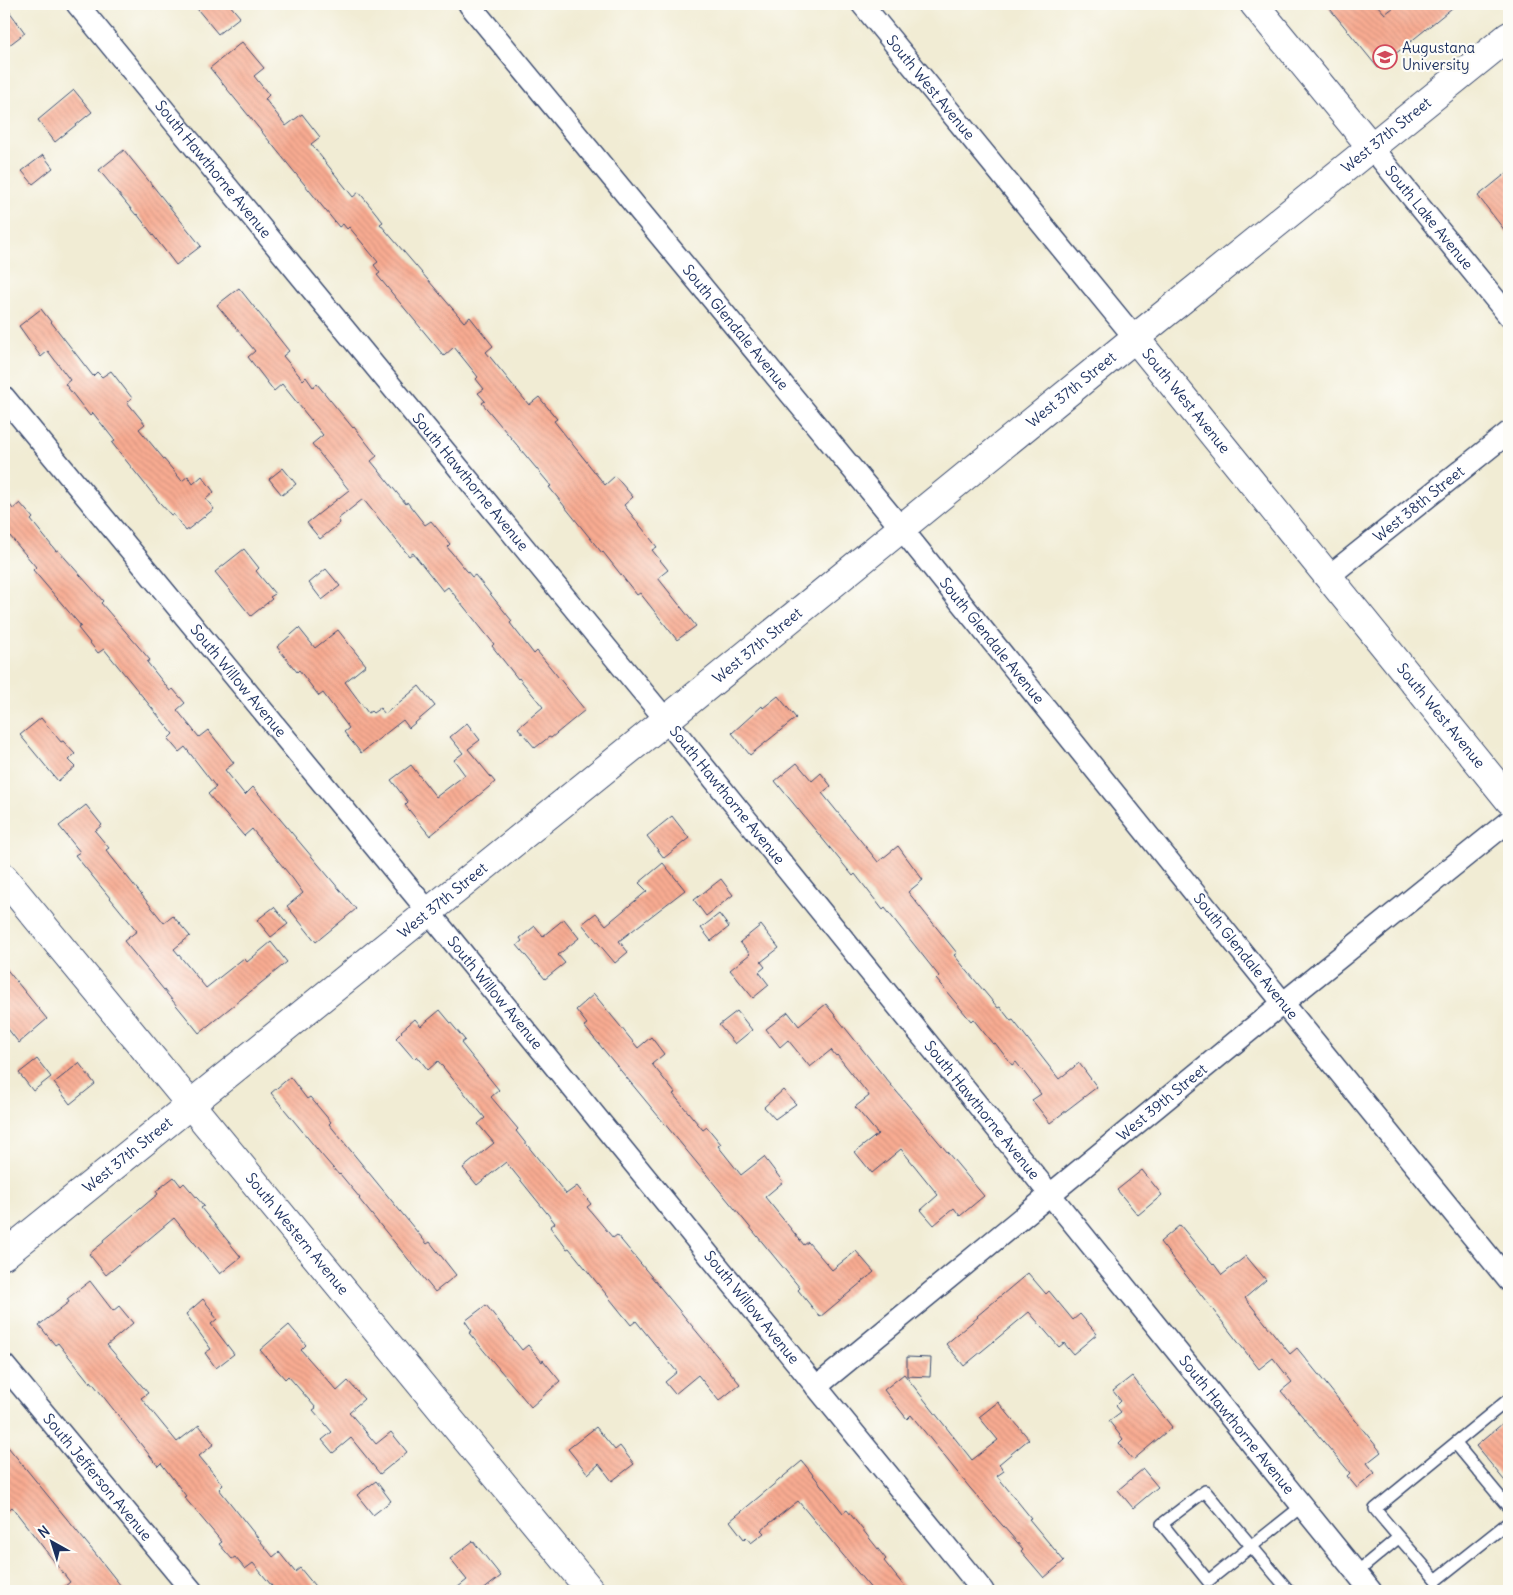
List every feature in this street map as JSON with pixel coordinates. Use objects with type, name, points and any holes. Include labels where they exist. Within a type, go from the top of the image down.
[{"type":"street","name":"South Hawthorne Avenue","points":[[77,4],[666,720],[1371,1591]]},
{"type":"street","name":"South Glendale Avenue","points":[[470,4],[901,528],[1509,1282]]},
{"type":"street","name":"South West Avenue","points":[[862,4],[1329,576],[1509,800]]},
{"type":"street","name":"South Lake Avenue","points":[[1254,4],[1509,316]]},
{"type":"street","name":"West 37th Street","points":[[4,1255],[188,1104],[666,720],[1509,36]]},
{"type":"street","name":"South Willow Avenue","points":[[4,397],[428,911],[983,1591]]},
{"type":"street","name":"West 38th Street","points":[[1329,576],[1509,432]]},
{"type":"street","name":"West 39th Street","points":[[816,1387],[1509,820]]},
{"type":"street","name":"South Western Avenue","points":[[4,878],[590,1591]]},
{"type":"street","name":"South Jefferson Avenue","points":[[4,1365],[192,1591]]},
{"type":"lane","points":[[1509,1399],[1375,1509],[1436,1580],[1509,1522]]},
{"type":"lane","points":[[1456,1444],[1509,1508]]},
{"type":"lane","points":[[1289,1591],[1252,1546],[1204,1491],[1162,1524],[1208,1581],[1252,1546],[1302,1506]]},
{"type":"lane","points":[[1356,1573],[1398,1538]]},
{"type":"building","points":[[4,4],[25,33],[4,49]]},
{"type":"building","points":[[193,4],[229,4],[240,17],[218,34]]},
{"type":"building","points":[[1326,4],[1376,4],[1385,14],[1398,4],[1457,4],[1378,68]]},
{"type":"building","points":[[242,42],[264,68],[254,76],[269,95],[265,99],[286,126],[302,114],[320,137],[311,144],[353,197],[359,192],[383,222],[380,224],[464,322],[470,317],[493,346],[486,352],[529,405],[539,397],[557,419],[554,421],[605,485],[615,476],[633,497],[624,505],[657,547],[652,550],[668,570],[658,578],[696,626],[677,640],[640,593],[637,595],[549,487],[551,486],[482,403],[485,401],[478,393],[484,389],[476,379],[478,377],[454,347],[444,356],[377,275],[380,273],[374,265],[378,262],[349,227],[347,229],[343,224],[339,227],[210,68]]},
{"type":"building","points":[[74,90],[92,112],[55,142],[38,120]]},
{"type":"building","points":[[124,150],[201,246],[176,265],[137,214],[99,170]]},
{"type":"building","points":[[43,155],[53,168],[33,184],[22,171]]},
{"type":"building","points":[[1509,171],[1509,236],[1478,196]]},
{"type":"building","points":[[239,288],[289,351],[283,356],[303,380],[306,377],[313,387],[317,384],[354,427],[377,456],[371,461],[406,504],[407,502],[425,525],[431,521],[450,544],[447,547],[472,577],[475,575],[512,621],[510,623],[534,654],[537,651],[585,710],[551,738],[549,737],[535,748],[518,728],[543,707],[518,679],[492,646],[494,644],[448,587],[443,591],[413,553],[409,556],[363,499],[338,519],[340,523],[320,539],[307,523],[349,490],[312,444],[323,435],[282,384],[274,391],[248,357],[255,351],[217,305]]},
{"type":"building","points":[[41,309],[93,376],[97,372],[102,377],[111,371],[132,398],[127,402],[145,424],[139,429],[182,481],[188,476],[193,484],[202,476],[214,492],[206,499],[214,509],[186,531],[173,514],[171,515],[160,503],[112,443],[115,441],[93,413],[90,416],[65,384],[70,380],[48,351],[41,357],[19,326]]},
{"type":"building","points":[[283,468],[296,484],[282,495],[269,479]]},
{"type":"building","points":[[4,497],[13,509],[20,503],[56,551],[58,550],[103,601],[101,603],[150,660],[147,662],[170,691],[173,689],[185,703],[177,710],[199,737],[208,730],[234,763],[225,770],[245,795],[253,787],[356,909],[316,942],[287,906],[303,893],[293,879],[252,829],[244,836],[208,794],[216,787],[185,747],[179,752],[168,739],[173,734],[104,649],[98,653],[78,628],[81,626],[33,570],[36,567],[4,529]]},
{"type":"building","points":[[244,549],[259,568],[256,571],[275,594],[270,597],[272,599],[251,616],[215,572]]},
{"type":"building","points":[[326,569],[340,586],[322,600],[309,583]]},
{"type":"building","points":[[299,628],[315,648],[338,630],[366,665],[345,682],[368,713],[371,711],[373,713],[380,708],[385,714],[419,686],[435,706],[409,728],[403,720],[361,753],[344,732],[349,728],[323,693],[319,696],[299,670],[297,672],[277,647]]},
{"type":"building","points":[[778,696],[796,718],[750,755],[732,733],[762,706],[763,708]]},
{"type":"building","points":[[41,718],[61,742],[63,741],[75,754],[68,760],[75,767],[58,781],[20,735]]},
{"type":"building","points":[[467,723],[480,740],[468,749],[495,782],[430,836],[405,805],[408,802],[391,780],[411,765],[436,797],[465,775],[454,760],[463,753],[450,737]]},
{"type":"building","points":[[797,763],[812,781],[821,773],[831,786],[822,793],[878,862],[898,846],[923,880],[908,892],[957,953],[954,955],[998,1008],[1000,1007],[1011,1021],[1013,1020],[1059,1079],[1079,1063],[1097,1087],[1050,1123],[1032,1100],[1041,1094],[1016,1062],[1012,1065],[973,1019],[971,1021],[936,979],[939,976],[885,908],[883,910],[855,874],[853,876],[775,781]]},
{"type":"building","points":[[86,805],[102,825],[95,831],[109,848],[106,850],[164,923],[173,916],[190,936],[174,949],[206,988],[244,958],[247,962],[271,942],[287,962],[199,1033],[124,941],[137,931],[75,855],[80,852],[59,826]]},
{"type":"building","points":[[672,816],[689,838],[664,858],[647,836]]},
{"type":"building","points":[[663,863],[685,890],[619,941],[628,952],[615,963],[582,924],[596,913],[606,925],[647,891],[639,883]]},
{"type":"building","points":[[721,879],[733,895],[706,916],[694,900]]},
{"type":"building","points":[[274,907],[288,924],[271,937],[257,920]]},
{"type":"building","points":[[719,914],[729,927],[711,941],[701,928]]},
{"type":"building","points":[[564,919],[579,938],[558,955],[565,963],[545,979],[517,945],[522,941],[520,938],[535,926],[543,936]]},
{"type":"building","points":[[761,925],[779,948],[761,962],[765,967],[759,972],[769,985],[753,998],[730,970],[750,954],[740,942]]},
{"type":"building","points":[[4,966],[47,1019],[19,1043],[4,1024]]},
{"type":"building","points":[[594,994],[638,1048],[651,1037],[664,1054],[652,1064],[675,1093],[673,1094],[703,1130],[707,1127],[721,1144],[718,1146],[741,1175],[764,1157],[783,1182],[765,1197],[804,1245],[808,1242],[832,1270],[856,1251],[874,1272],[820,1317],[798,1290],[800,1288],[584,1026],[587,1024],[576,1010]]},
{"type":"building","points":[[826,1004],[984,1196],[960,1216],[954,1208],[934,1225],[921,1210],[938,1195],[901,1149],[872,1173],[855,1152],[878,1134],[855,1107],[869,1096],[868,1094],[837,1055],[831,1050],[810,1067],[788,1040],[780,1047],[766,1029],[788,1012],[799,1026]]},
{"type":"building","points":[[440,1010],[465,1040],[461,1043],[499,1090],[491,1097],[518,1129],[516,1131],[566,1194],[577,1186],[591,1204],[587,1207],[613,1238],[617,1235],[740,1384],[719,1401],[698,1375],[675,1394],[665,1382],[677,1372],[636,1321],[631,1325],[569,1248],[567,1249],[550,1227],[555,1223],[506,1162],[477,1185],[463,1168],[494,1143],[478,1124],[485,1118],[438,1061],[428,1070],[417,1056],[414,1059],[396,1038],[415,1019],[421,1026]]},
{"type":"building","points":[[737,1011],[752,1030],[735,1044],[719,1025]]},
{"type":"building","points":[[37,1059],[51,1077],[33,1091],[19,1073]]},
{"type":"building","points":[[79,1063],[95,1084],[70,1104],[54,1083]]},
{"type":"building","points":[[290,1077],[307,1099],[310,1097],[331,1122],[329,1124],[427,1244],[430,1242],[456,1275],[435,1292],[360,1198],[271,1093]]},
{"type":"building","points":[[783,1090],[796,1104],[775,1119],[764,1107]]},
{"type":"building","points":[[1142,1170],[1162,1195],[1138,1215],[1117,1190]]},
{"type":"building","points":[[174,1177],[181,1186],[184,1183],[204,1206],[201,1208],[241,1257],[220,1274],[174,1218],[106,1275],[89,1254],[158,1194],[156,1191]]},
{"type":"building","points":[[1180,1225],[1222,1275],[1246,1256],[1266,1280],[1245,1298],[1290,1354],[1297,1348],[1381,1452],[1367,1463],[1375,1473],[1357,1488],[1347,1476],[1350,1473],[1281,1391],[1292,1382],[1273,1358],[1259,1369],[1160,1242]]},
{"type":"building","points":[[1028,1273],[1046,1294],[1049,1291],[1073,1320],[1080,1314],[1097,1334],[1073,1354],[1064,1343],[1059,1347],[1029,1312],[964,1366],[946,1344]]},
{"type":"building","points":[[90,1281],[113,1311],[119,1306],[133,1323],[107,1345],[148,1393],[141,1398],[177,1442],[199,1425],[214,1444],[199,1456],[223,1485],[219,1489],[273,1557],[279,1552],[295,1572],[300,1568],[319,1591],[276,1591],[253,1563],[245,1569],[235,1557],[232,1559],[219,1544],[222,1542],[184,1497],[186,1496],[161,1463],[158,1466],[91,1381],[90,1383],[58,1343],[55,1345],[39,1325],[69,1302],[67,1299]]},
{"type":"building","points":[[203,1299],[217,1319],[211,1324],[234,1354],[216,1368],[205,1353],[211,1349],[186,1314]]},
{"type":"building","points":[[486,1305],[522,1350],[528,1345],[560,1381],[531,1407],[469,1333],[472,1331],[465,1321]]},
{"type":"building","points":[[289,1325],[306,1345],[301,1350],[337,1391],[348,1381],[364,1399],[349,1412],[376,1444],[391,1432],[407,1452],[380,1474],[351,1438],[333,1453],[322,1440],[332,1432],[313,1410],[316,1408],[288,1376],[285,1379],[260,1350]]},
{"type":"building","points":[[907,1357],[931,1358],[930,1377],[907,1376]]},
{"type":"building","points":[[904,1374],[972,1460],[998,1440],[979,1417],[998,1402],[1029,1439],[999,1464],[1004,1471],[997,1476],[1064,1561],[1044,1578],[1021,1551],[1023,1549],[970,1488],[911,1415],[907,1419],[884,1390]]},
{"type":"building","points":[[1132,1376],[1172,1427],[1133,1460],[1119,1443],[1123,1439],[1109,1421],[1121,1412],[1116,1406],[1121,1401],[1113,1391]]},
{"type":"building","points":[[1509,1418],[1509,1486],[1476,1446]]},
{"type":"building","points":[[596,1427],[615,1450],[620,1446],[634,1464],[612,1481],[599,1464],[588,1474],[568,1449]]},
{"type":"building","points":[[4,1442],[125,1591],[59,1591],[70,1582],[12,1507],[4,1514]]},
{"type":"building","points":[[802,1461],[843,1513],[847,1510],[886,1559],[884,1561],[908,1591],[873,1591],[798,1501],[761,1530],[764,1533],[751,1543],[746,1537],[744,1539],[730,1521]]},
{"type":"building","points":[[1143,1469],[1158,1487],[1133,1508],[1118,1490]]},
{"type":"building","points":[[376,1481],[391,1501],[373,1515],[357,1495]]},
{"type":"building","points":[[473,1541],[501,1576],[482,1591],[453,1591],[467,1580],[450,1559]]},
{"type":"place","name":"Augustana University","points":[[1385,57]]}]
